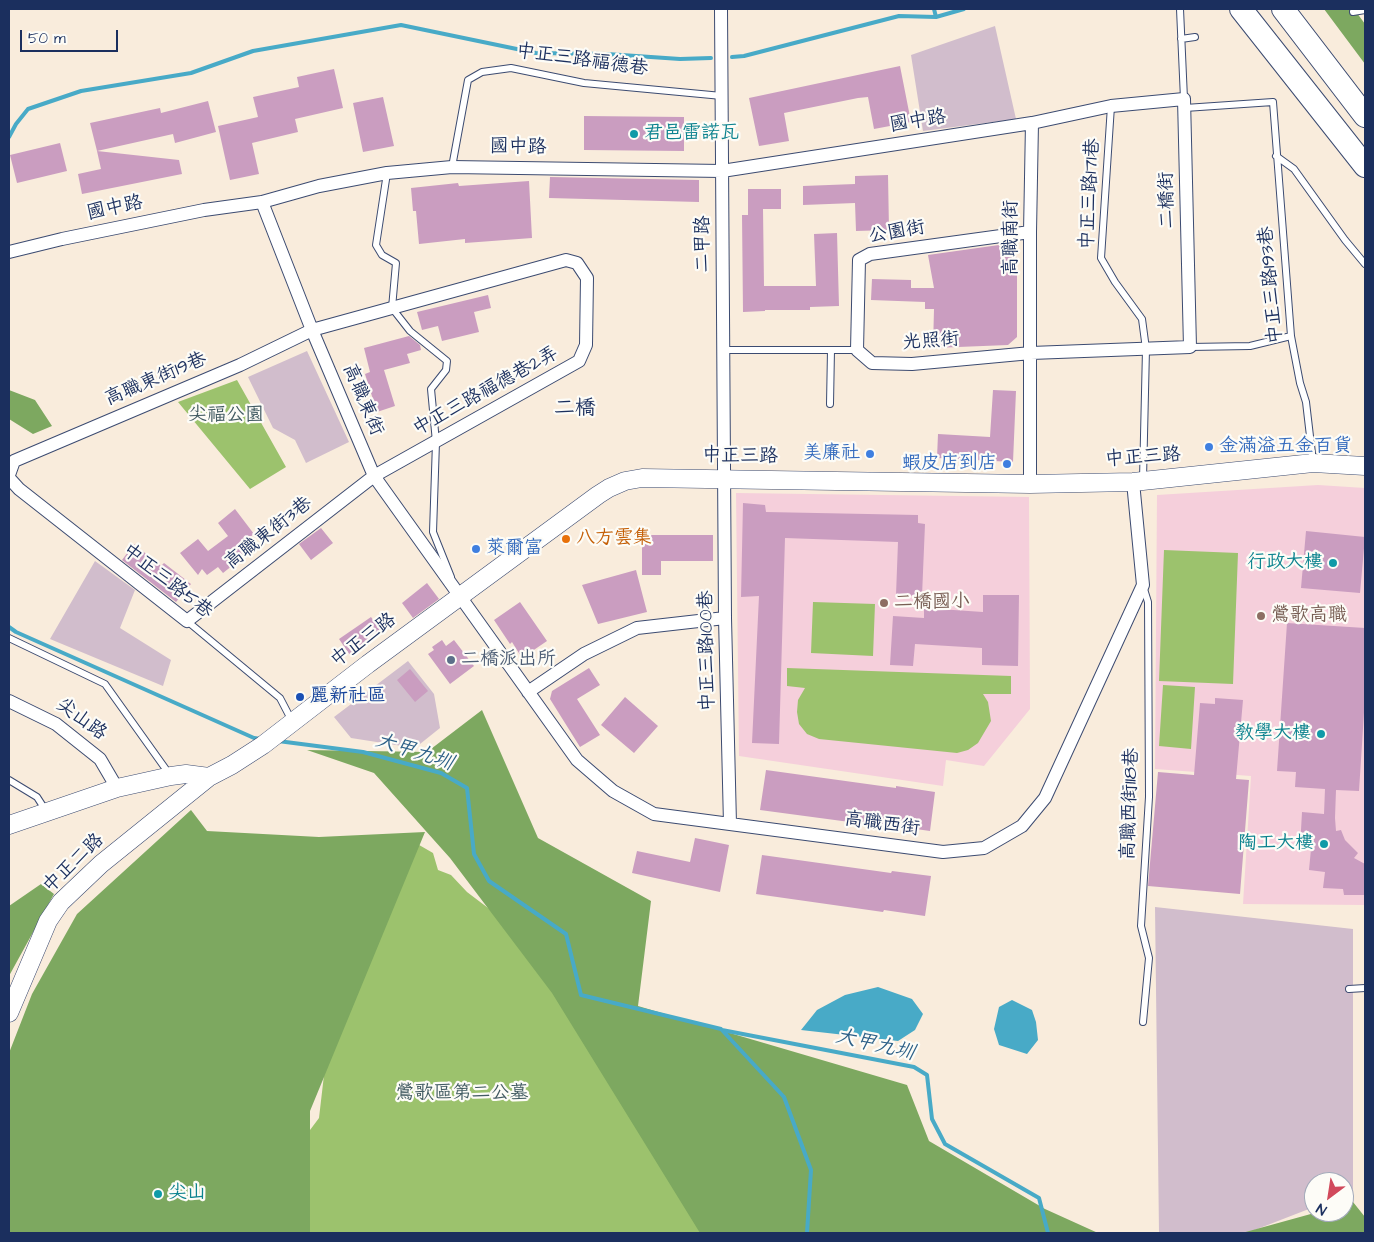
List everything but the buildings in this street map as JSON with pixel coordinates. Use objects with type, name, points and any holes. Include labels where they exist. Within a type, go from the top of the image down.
[{"type":"highway","points":[[1240,9],[1365,166]]},
{"type":"highway","points":[[1283,9],[1365,116]]},
{"type":"street","name":"二甲路","points":[[721,9],[724,478]]},
{"type":"street","points":[[1032,123],[1111,106],[1141,103],[1184,103]]},
{"type":"street","name":"二橋街","points":[[1184,103],[1190,347]]},
{"type":"street","name":"國中路","points":[[9,252],[62,239],[204,210],[262,202],[320,186],[387,173],[452,166],[722,171],[1032,123]]},
{"type":"street","name":"高職南街","points":[[1030,484],[1032,123]]},
{"type":"street","name":"高職東街","points":[[262,202],[312,330],[374,476],[459,597]]},
{"type":"street","name":"公園街","points":[[857,350],[859,260],[870,254],[1030,232]]},
{"type":"street","name":"中正三路福德巷2弄","points":[[374,476],[579,361],[586,345],[587,278],[576,263],[566,260],[392,308]]},
{"type":"street","points":[[312,330],[392,308]]},
{"type":"street","name":"高職東街19巷","points":[[14,461],[240,364],[312,330]]},
{"type":"street","points":[[1146,349],[1190,347]]},
{"type":"street","name":"光照街","points":[[857,350],[872,363],[912,364],[1031,353],[1146,349]]},
{"type":"street","name":"中正三路5巷","points":[[14,461],[9,477],[19,490],[187,621]]},
{"type":"street","name":"中正三路","points":[[209,777],[232,765],[270,740],[459,597],[609,488],[625,481],[642,478],[724,478],[1030,484],[1138,482],[1313,463],[1365,466]]},
{"type":"street","name":"高職東街3巷","points":[[187,621],[374,476]]},
{"type":"street","name":"中正三路100巷","points":[[724,478],[730,824]]},
{"type":"street","points":[[1138,482],[1143,585]]},
{"type":"street","name":"高職西街","points":[[459,597],[577,760],[613,791],[654,814],[943,852],[984,848],[1022,826],[1045,798],[1143,585]]},
{"type":"street","points":[[528,692],[584,654],[637,628],[725,618]]},
{"type":"street","name":"尖山路","points":[[9,701],[56,724],[100,760],[118,788]]},
{"type":"street","points":[[9,825],[118,788],[186,774],[209,777]]},
{"type":"street","name":"中正二路","points":[[9,1013],[48,921],[62,902],[101,864],[209,777]]},
{"type":"lane","name":"二橋街","points":[[1180,9],[1184,103]]},
{"type":"lane","points":[[1353,12],[1365,10]]},
{"type":"lane","points":[[1181,39],[1196,37]]},
{"type":"lane","name":"中正三路福德巷","points":[[452,166],[468,80],[482,72],[511,68],[584,84],[722,96]]},
{"type":"lane","name":"中正三路193巷","points":[[1184,103],[1273,102],[1290,336],[1306,402],[1313,463]]},
{"type":"lane","name":"中正三路171巷","points":[[1111,106],[1101,258],[1142,318],[1146,349],[1138,482]]},
{"type":"lane","points":[[1276,156],[1294,169],[1345,240],[1365,264]]},
{"type":"lane","points":[[387,173],[376,245],[382,255],[396,263],[392,308],[410,331],[447,361],[446,370],[431,389],[436,442],[433,532],[459,597]]},
{"type":"lane","points":[[1190,347],[1250,346],[1290,336]]},
{"type":"lane","points":[[723,350],[857,350]]},
{"type":"lane","points":[[830,404],[831,350]]},
{"type":"lane","name":"高職西街118巷","points":[[1143,585],[1148,602],[1149,797],[1141,926],[1149,958],[1144,1022]]},
{"type":"lane","name":"中正三路5巷","points":[[187,621],[280,698],[293,723]]},
{"type":"lane","points":[[9,638],[105,684],[171,776]]},
{"type":"lane","points":[[9,780],[37,797],[46,812]]},
{"type":"lane","points":[[1349,989],[1365,988]]},
{"type":"shaded area","points":[[995,26],[1016,119],[923,131],[911,55]]},
{"type":"shaded area","points":[[307,351],[349,442],[306,463],[295,440],[273,428],[248,377]]},
{"type":"shaded area","name":"鶯歌高職","points":[[1318,485],[1365,488],[1365,905],[1243,904],[1251,776],[1155,769],[1157,495]]},
{"type":"shaded area","name":"二橋國小","points":[[736,493],[1029,497],[1030,709],[984,766],[946,760],[943,786],[739,756]]},
{"type":"shaded area","points":[[95,561],[135,590],[120,628],[171,660],[163,686],[50,639]]},
{"type":"shaded area","points":[[408,661],[434,694],[440,728],[415,748],[351,738],[334,717]]},
{"type":"shaded area","points":[[1155,907],[1353,929],[1353,1172],[1304,1172],[1304,1211],[1247,1233],[1159,1233]]},
{"type":"green space","points":[[1324,9],[1354,9],[1365,24],[1365,64]]},
{"type":"green space","name":"尖福公園","points":[[237,380],[286,467],[250,489],[178,402]]},
{"type":"green space","points":[[9,390],[35,400],[52,426],[33,434],[9,419]]},
{"type":"green space","points":[[1164,550],[1238,553],[1233,684],[1159,681]]},
{"type":"green space","points":[[813,602],[875,604],[873,656],[811,653]]},
{"type":"green space","points":[[787,668],[1011,676],[1011,694],[983,694],[988,702],[991,721],[978,743],[968,750],[957,753],[819,739],[807,734],[799,724],[798,700],[805,688],[787,686]]},
{"type":"green space","points":[[1163,685],[1195,687],[1191,749],[1159,746]]},
{"type":"green space","points":[[482,710],[538,838],[651,901],[638,1006],[907,1085],[929,1141],[1045,1209],[1098,1233],[700,1233],[552,993],[450,858],[374,773],[307,750],[427,752]]},
{"type":"green space","points":[[191,810],[207,831],[319,837],[425,832],[310,1111],[310,1233],[9,1233],[9,1053],[32,994],[77,914]]},
{"type":"green space","name":"鶯歌區第二公墓","points":[[407,838],[433,853],[438,870],[451,875],[467,892],[496,914],[754,1233],[303,1233],[298,1135],[310,1130],[319,1118],[324,1075]]},
{"type":"green space","points":[[41,884],[54,894],[9,976],[9,906]]},
{"type":"green space","points":[[1354,1203],[1365,1217],[1365,1233],[1242,1233],[1304,1216],[1304,1222],[1354,1222]]},
{"type":"water","points":[[878,987],[912,999],[923,1014],[915,1030],[898,1041],[801,1030],[817,1010],[845,995]]},
{"type":"water","points":[[1012,1000],[1032,1010],[1036,1022],[1038,1040],[1027,1054],[999,1045],[994,1029],[999,1007]]},
{"type":"waterway","name":"大甲九圳","points":[[934,9],[936,17],[964,9]]},
{"type":"waterway","points":[[732,57],[744,56],[899,16],[936,17]]},
{"type":"waterway","points":[[9,137],[16,124],[28,109],[81,91],[191,73],[253,51],[401,25],[536,53],[607,54],[680,59],[711,58]]},
{"type":"waterway","name":"大甲九圳","points":[[9,627],[16,632],[254,738],[261,739]]},
{"type":"waterway","name":"大甲九圳","points":[[278,741],[363,752],[441,773],[467,788],[474,854],[489,881],[566,934],[581,995],[721,1029],[784,1097],[811,1170],[807,1233]]},
{"type":"waterway","name":"大甲九圳","points":[[722,1030],[914,1067],[927,1075],[932,1119],[945,1144],[1039,1198],[1048,1233]]},
{"type":"place","name":"君邑雷諾瓦","points":[[634,134]]},
{"type":"place","name":"金滿溢五金百貨","points":[[1209,447]]},
{"type":"place","name":"美廉社","points":[[870,454]]},
{"type":"place","name":"蝦皮店到店","points":[[1007,464]]},
{"type":"place","name":"八方雲集","points":[[566,539]]},
{"type":"place","name":"萊爾富","points":[[476,549]]},
{"type":"place","name":"行政大樓","points":[[1333,563]]},
{"type":"place","name":"二橋國小","points":[[884,603]]},
{"type":"place","name":"鶯歌高職","points":[[1261,616]]},
{"type":"place","name":"二橋派出所","points":[[451,660]]},
{"type":"place","name":"麗新社區","points":[[300,697]]},
{"type":"place","name":"教學大樓","points":[[1321,734]]},
{"type":"place","name":"陶工大樓","points":[[1324,844]]},
{"type":"place","name":"尖山","points":[[158,1194]]},
{"type":"district","name":"二橋","points":[[575,410]]}]
